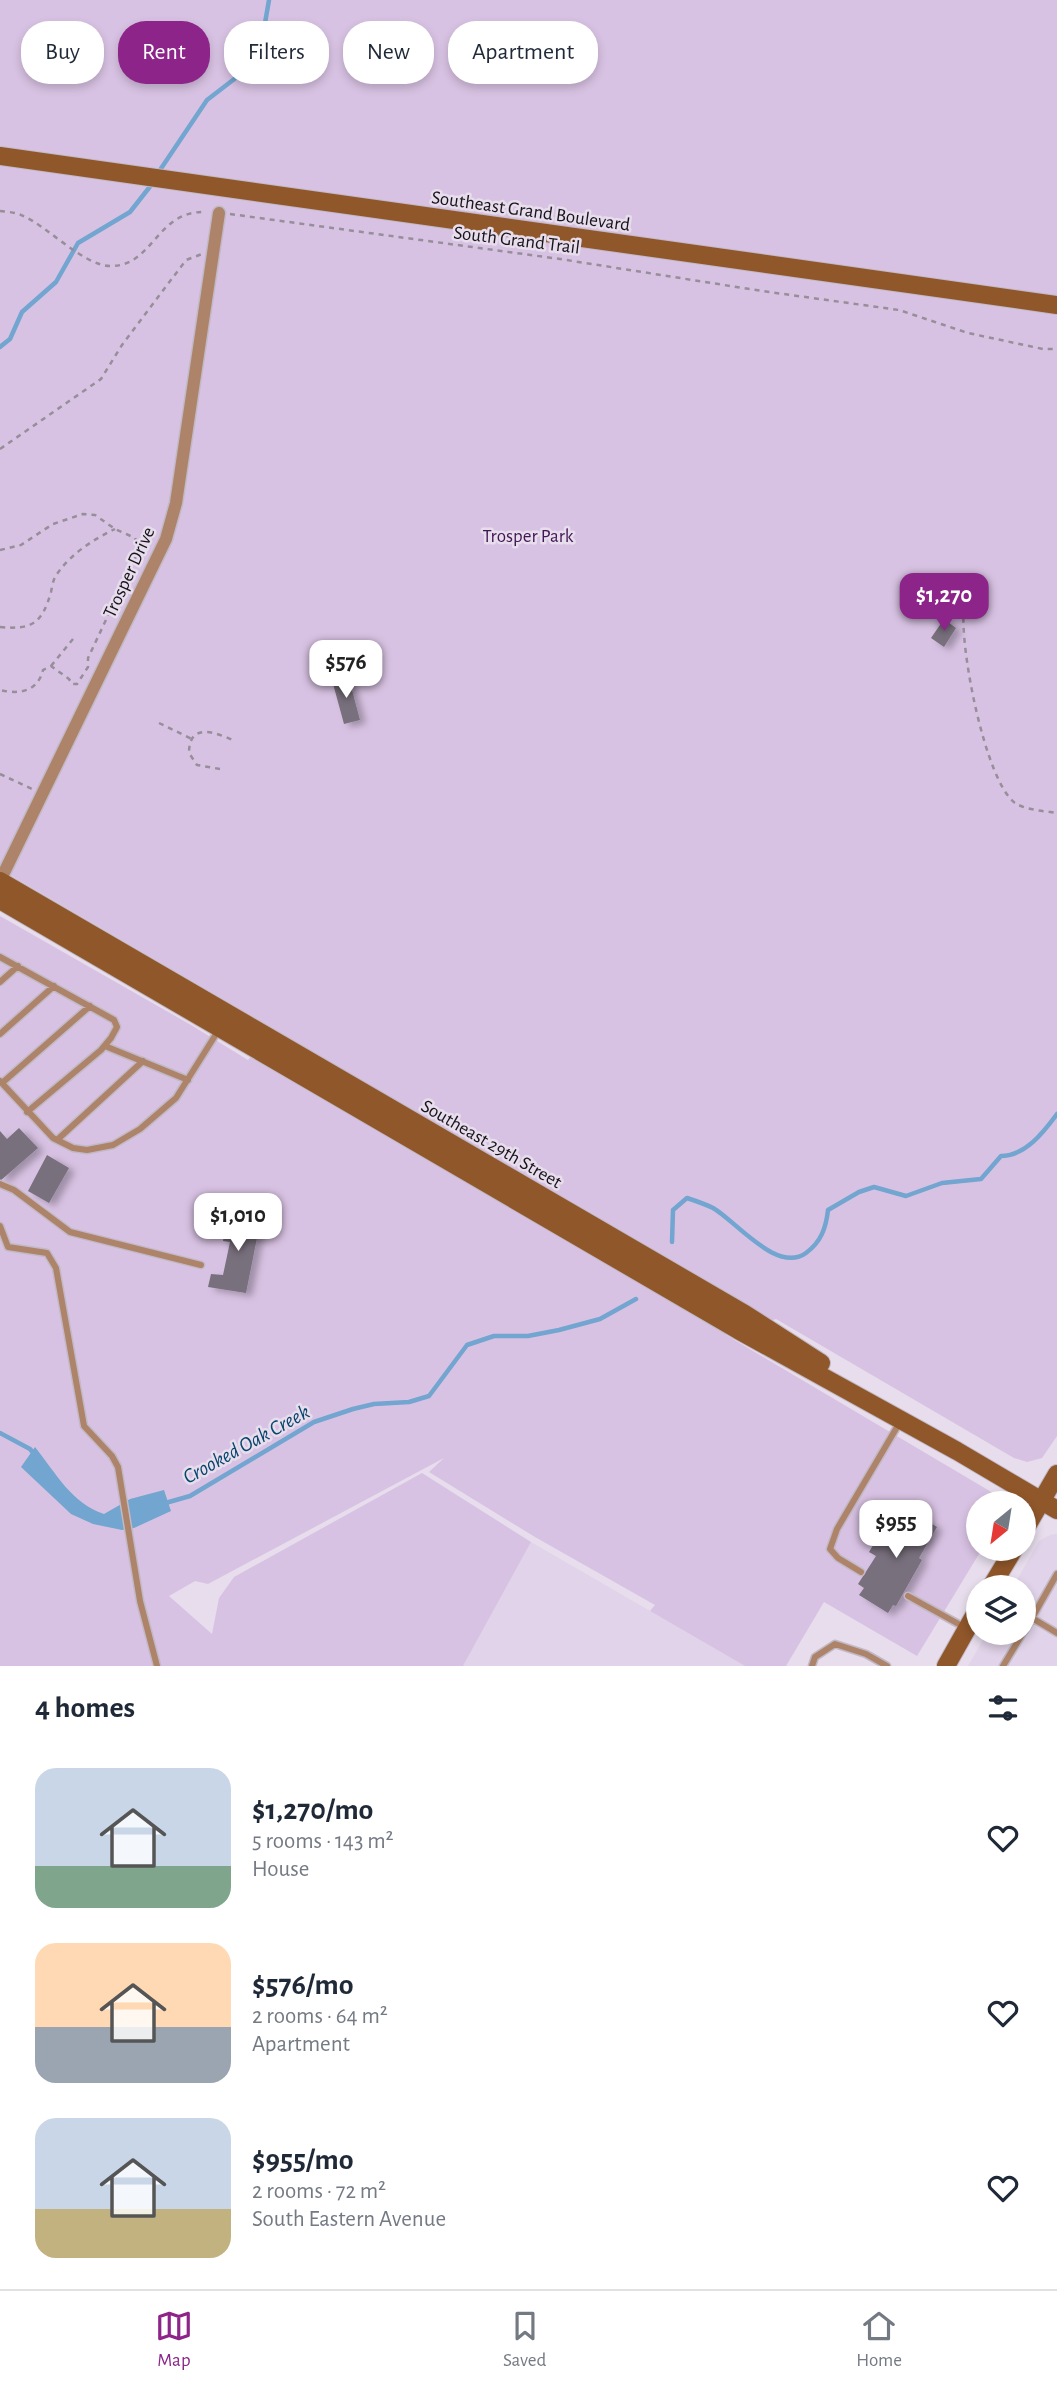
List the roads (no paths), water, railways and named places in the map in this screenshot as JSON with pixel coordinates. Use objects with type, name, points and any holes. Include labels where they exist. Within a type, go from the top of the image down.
[{"type":"main road","name":"Southeast Grand Boulevard","points":[[0,156],[1057,305]]},
{"type":"main road","name":"Southeast 29th Street","points":[[0,882],[224,1021],[738,1330],[957,1451],[1049,1506]]},
{"type":"main road","name":"Southeast 29th Street","points":[[0,900],[224,1021],[745,1314],[957,1451]]},
{"type":"main road","points":[[1036,1519],[1049,1506],[1057,1474]]},
{"type":"main road","points":[[946,1666],[966,1631]]},
{"type":"street","name":"Trosper Drive","points":[[0,882],[166,539],[176,503],[219,212]]},
{"type":"lane","points":[[0,957],[114,1020],[117,1027],[105,1046],[27,1112]]},
{"type":"lane","points":[[0,982],[18,967]]},
{"type":"lane","points":[[0,1034],[54,986]]},
{"type":"lane","points":[[90,1006],[1,1082],[42,1129],[73,1148],[87,1150],[113,1145],[140,1129],[176,1098],[224,1021]]},
{"type":"lane","points":[[105,1046],[188,1080]]},
{"type":"lane","points":[[57,1140],[143,1061]]},
{"type":"lane","points":[[0,1184],[14,1190],[70,1231],[201,1265]]},
{"type":"lane","points":[[0,1226],[8,1247],[47,1253],[53,1261],[84,1426],[112,1456],[118,1467],[140,1601],[158,1666]]},
{"type":"lane","points":[[861,1572],[838,1558],[830,1549],[837,1529],[901,1420]]},
{"type":"lane","points":[[1036,1611],[1057,1574]]},
{"type":"lane","points":[[908,1596],[966,1628]]},
{"type":"lane","points":[[1036,1620],[1057,1633]]},
{"type":"lane","points":[[812,1666],[815,1657],[835,1644],[866,1654],[887,1666]]},
{"type":"lane","points":[[1003,1666],[1015,1645]]},
{"type":"water","points":[[35,1447],[73,1495],[92,1509],[104,1514],[130,1499],[164,1490],[171,1511],[134,1528],[122,1530],[93,1524],[71,1514],[21,1467]]},
{"type":"waterway","points":[[158,173],[207,100],[246,70],[254,60],[261,46],[269,0]]},
{"type":"waterway","points":[[0,347],[10,339],[22,312],[56,282],[78,243],[130,212],[152,184]]},
{"type":"waterway","name":"Crooked Oak Creek","points":[[672,1242],[673,1210],[687,1198],[713,1208],[770,1251],[782,1257],[795,1258],[806,1253],[819,1239],[828,1210],[859,1192],[874,1187],[906,1196],[942,1183],[981,1179],[1001,1156],[1026,1148],[1057,1114]]},
{"type":"waterway","name":"Crooked Oak Creek","points":[[162,1504],[190,1496],[314,1422],[374,1404],[409,1402],[429,1396],[467,1345],[494,1336],[528,1336],[600,1319],[636,1299]]},
{"type":"waterway","name":"Crooked Oak Creek","points":[[0,1433],[30,1449],[34,1454]]},
{"type":"park label","name":"Trosper Park","points":[[528,535]]}]
